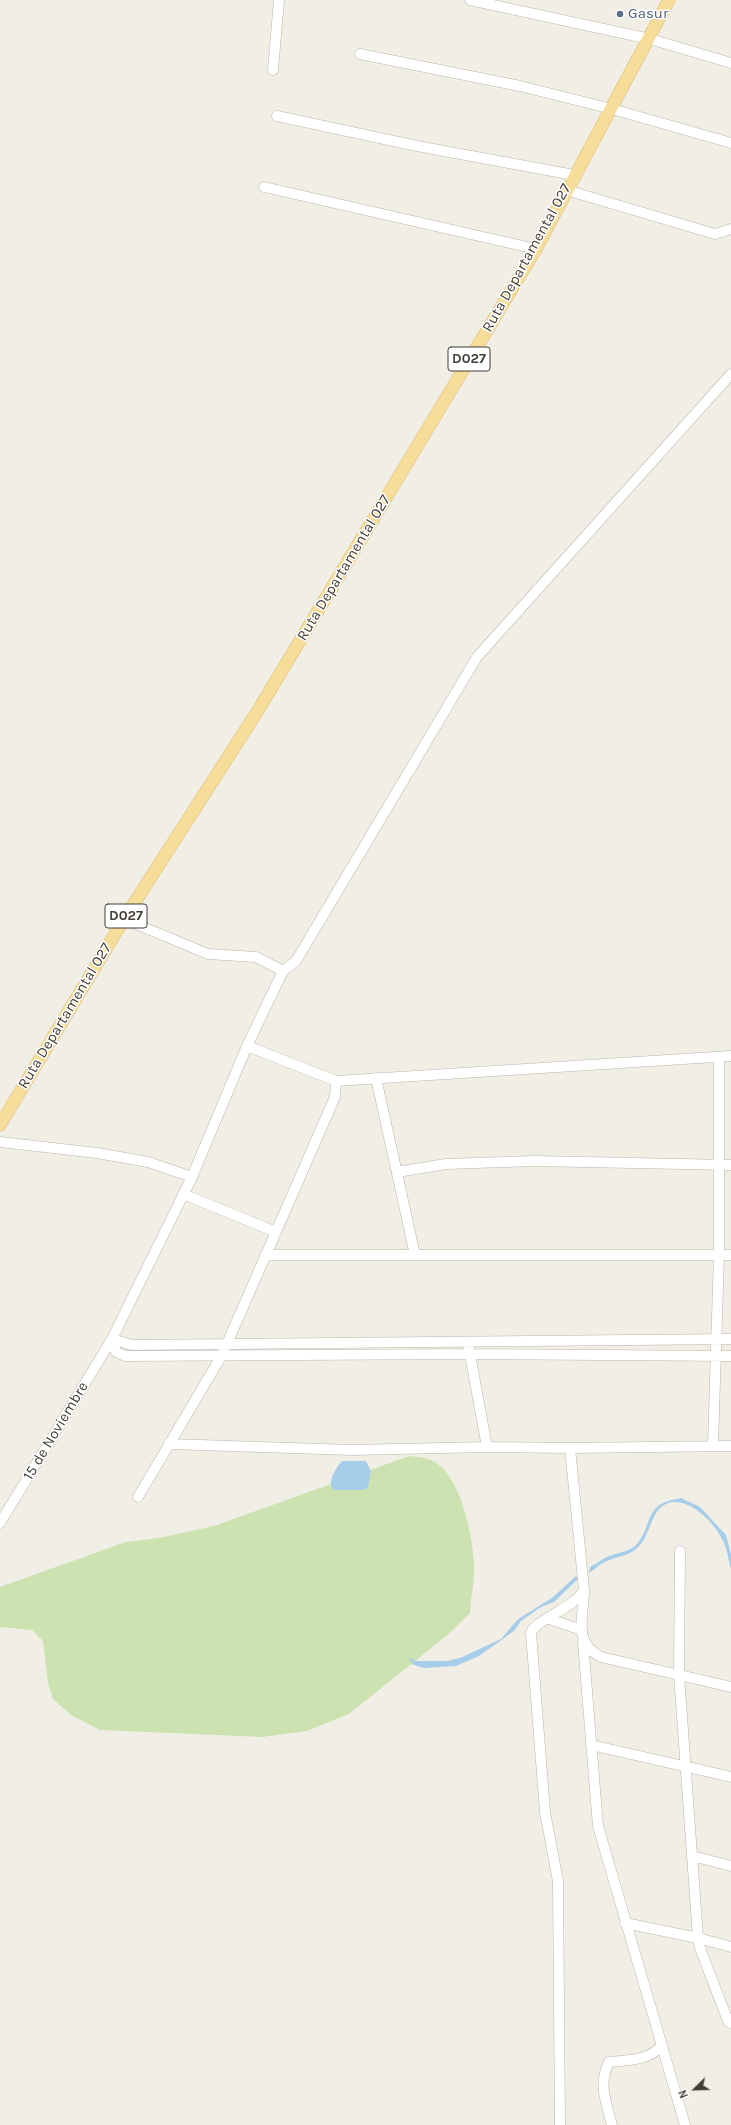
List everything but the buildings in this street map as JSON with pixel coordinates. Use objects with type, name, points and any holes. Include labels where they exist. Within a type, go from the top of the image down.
[{"type":"main road","name":"Ruta Departamental 027","points":[[0,1125],[124,918],[257,712],[536,249],[574,175],[612,110],[650,39],[669,0]]},
{"type":"street","points":[[273,70],[279,0]]},
{"type":"street","points":[[470,0],[510,4],[650,39],[731,63]]},
{"type":"street","points":[[360,54],[520,86],[731,143]]},
{"type":"street","points":[[277,116],[417,146],[574,175]]},
{"type":"street","points":[[264,187],[536,249]]},
{"type":"street","points":[[566,190],[715,234],[731,229]]},
{"type":"street","points":[[124,918],[208,954],[256,957],[283,971],[296,961],[477,657],[731,374]]},
{"type":"street","name":"15 de Noviembre","points":[[0,1523],[112,1339],[192,1178],[247,1046],[283,971]]},
{"type":"street","points":[[247,1046],[336,1081],[731,1056]]},
{"type":"street","points":[[713,1445],[719,1255],[719,1057]]},
{"type":"street","points":[[376,1078],[416,1255]]},
{"type":"street","points":[[138,1497],[222,1355],[335,1097],[336,1081]]},
{"type":"street","points":[[0,1142],[97,1153],[148,1162],[192,1178]]},
{"type":"street","points":[[397,1172],[446,1164],[534,1161],[731,1165]]},
{"type":"street","points":[[183,1194],[276,1232]]},
{"type":"street","points":[[265,1255],[731,1255]]},
{"type":"street","points":[[112,1339],[132,1345],[469,1340],[731,1339]]},
{"type":"street","points":[[112,1339],[116,1352],[125,1356],[469,1354],[731,1356]]},
{"type":"street","points":[[469,1340],[469,1354],[486,1447]]},
{"type":"street","points":[[169,1444],[352,1450],[486,1447],[570,1448],[713,1445],[731,1446]]},
{"type":"street","points":[[570,1448],[584,1574],[582,1630],[598,1826],[685,2125]]},
{"type":"street","points":[[680,1551],[679,1675],[698,1938],[728,2020],[731,2023]]},
{"type":"street","points":[[560,2125],[558,1880],[545,1812],[531,1637],[533,1629],[538,1623],[549,1619],[579,1599],[584,1590]]},
{"type":"street","points":[[549,1619],[582,1630]]},
{"type":"street","points":[[583,1642],[590,1652],[601,1657],[731,1687]]},
{"type":"street","points":[[592,1745],[731,1777]]},
{"type":"street","points":[[692,1856],[731,1866]]},
{"type":"street","points":[[625,1923],[698,1938],[731,1947]]},
{"type":"street","points":[[612,2125],[602,2087],[605,2070],[609,2062],[642,2058],[656,2052],[661,2046]]},
{"type":"green space","points":[[409,1456],[428,1459],[439,1465],[448,1475],[462,1502],[467,1518],[474,1561],[470,1613],[450,1633],[349,1714],[307,1731],[262,1737],[100,1730],[71,1715],[53,1699],[48,1683],[43,1641],[32,1630],[0,1627],[0,1587],[126,1542],[159,1538],[214,1526]]},
{"type":"water","points":[[342,1461],[366,1461],[371,1471],[368,1488],[363,1490],[333,1490],[331,1486],[332,1479],[335,1471]]},
{"type":"water","points":[[681,1498],[700,1507],[726,1535],[731,1554],[731,1569],[726,1549],[717,1530],[695,1509],[686,1504],[677,1502],[668,1503],[660,1508],[653,1518],[640,1546],[629,1554],[605,1562],[589,1573],[590,1567],[609,1556],[629,1550],[635,1546],[642,1537],[653,1511],[657,1507],[666,1502]]},
{"type":"water","points":[[576,1576],[578,1579],[554,1602],[541,1607],[521,1621],[514,1631],[479,1656],[456,1666],[424,1668],[411,1664],[416,1661],[447,1661],[460,1658],[501,1639],[518,1619],[552,1598]]},
{"type":"waterway","points":[[411,1660],[417,1663]]},
{"type":"place","name":"Gasur","points":[[620,14]]}]
